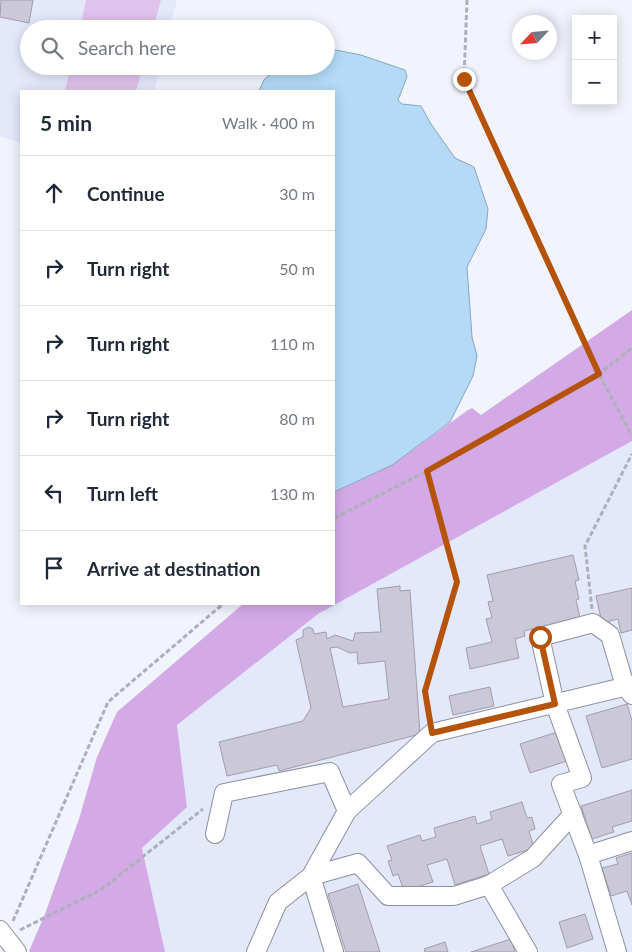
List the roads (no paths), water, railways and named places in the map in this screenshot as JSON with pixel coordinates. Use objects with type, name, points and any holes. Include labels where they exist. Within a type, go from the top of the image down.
[{"type":"street","points":[[256,952],[278,902],[311,876],[347,811],[432,733],[555,704],[630,689],[610,635],[593,623],[540,637],[555,704],[582,778],[561,784],[588,855],[617,952]]},
{"type":"street","points":[[215,834],[224,793],[330,772],[347,811]]},
{"type":"street","points":[[311,876],[358,864],[388,896],[454,896],[489,885],[534,858],[572,814]]},
{"type":"street","points":[[588,855],[632,840]]},
{"type":"street","points":[[311,876],[334,952]]},
{"type":"street","points":[[489,885],[528,952]]},
{"type":"street","points":[[3,934],[17,952]]},
{"type":"water","points":[[335,50],[361,55],[405,70],[407,77],[398,100],[402,104],[421,106],[455,158],[474,167],[488,209],[486,229],[467,267],[472,337],[477,356],[473,376],[450,422],[392,465],[335,492],[335,90],[259,90],[264,80],[269,75],[335,75]]}]
